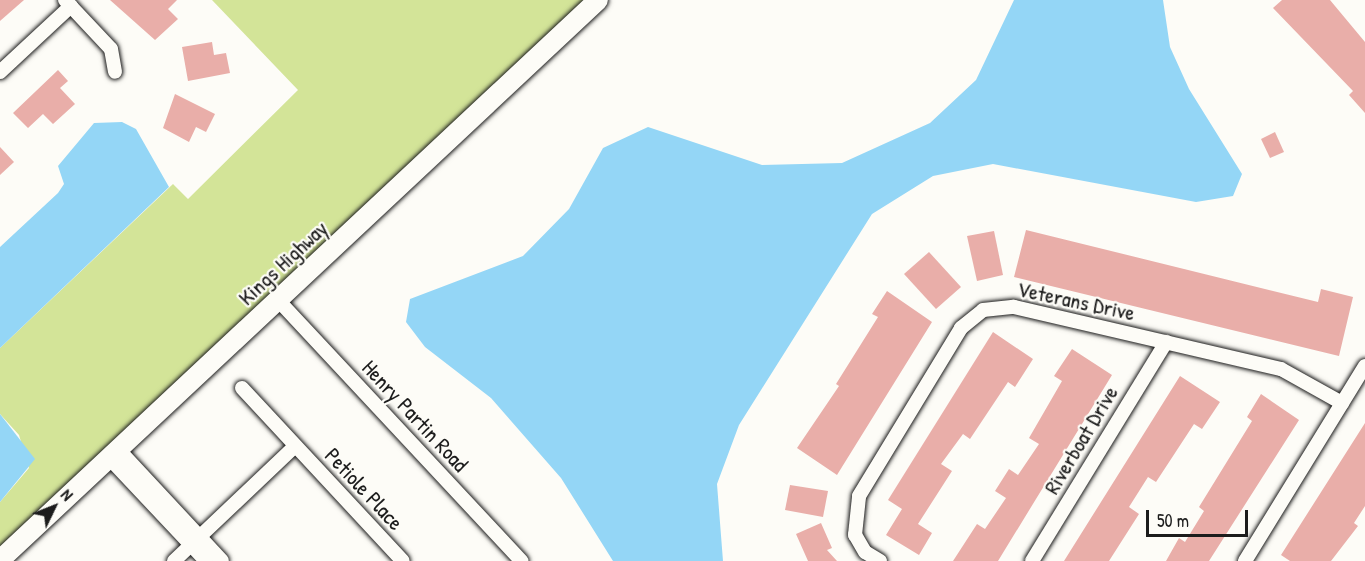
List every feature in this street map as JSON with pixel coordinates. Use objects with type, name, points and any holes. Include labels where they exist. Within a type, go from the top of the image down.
[{"type":"street","name":"Kings Highway","points":[[0,560],[597,0]]},
{"type":"street","points":[[0,72],[68,3],[111,49],[115,72]]},
{"type":"street","name":"Henry Partin Road","points":[[278,300],[521,561]]},
{"type":"street","name":"Veterans Drive","points":[[880,561],[866,552],[855,535],[859,496],[972,316],[996,307],[1014,307],[1281,369],[1342,403]]},
{"type":"street","name":"Riverboat Drive","points":[[1032,561],[1166,342]]},
{"type":"street","points":[[1245,561],[1365,366]]},
{"type":"street","name":"Petiole Place","points":[[242,388],[403,561]]},
{"type":"street","name":"Petiole Place","points":[[174,561],[295,446]]},
{"type":"street","points":[[114,455],[196,541],[222,561]]},
{"type":"street","points":[[196,541],[206,561]]},
{"type":"green space","points":[[212,0],[587,0],[0,549],[0,502],[29,468],[19,435],[0,414],[0,348],[173,184],[188,199],[298,90]]},
{"type":"water","points":[[1014,0],[1163,0],[1170,47],[1189,89],[1242,174],[1233,196],[1196,202],[993,164],[933,176],[872,214],[739,425],[717,484],[723,561],[613,561],[561,478],[491,398],[425,347],[406,322],[410,299],[523,256],[569,209],[603,148],[648,127],[762,165],[842,163],[930,123],[976,80]]},
{"type":"water","points":[[122,122],[136,129],[169,187],[0,348],[0,247],[58,193],[64,184],[58,166],[94,123]]},
{"type":"water","points":[[0,414],[35,459],[0,502]]},
{"type":"building","points":[[0,0],[24,0],[0,21]]},
{"type":"building","points":[[110,0],[177,0],[168,9],[178,19],[155,40]]},
{"type":"building","points":[[1282,0],[1330,0],[1365,42],[1365,113],[1349,95],[1353,91],[1273,8]]},
{"type":"building","points":[[212,42],[214,55],[226,53],[230,73],[188,81],[182,47]]},
{"type":"building","points":[[58,70],[68,81],[60,88],[75,104],[53,124],[43,114],[28,128],[13,113]]},
{"type":"building","points":[[175,94],[215,114],[206,132],[196,127],[189,142],[163,128]]},
{"type":"building","points":[[1275,132],[1284,152],[1270,158],[1261,139]]},
{"type":"building","points":[[0,147],[14,162],[0,175]]},
{"type":"building","points":[[1026,230],[1318,302],[1321,289],[1353,297],[1339,356],[1014,277]]},
{"type":"building","points":[[994,231],[1003,275],[977,281],[967,236]]},
{"type":"building","points":[[929,252],[961,287],[936,309],[904,274]]},
{"type":"building","points":[[887,291],[932,322],[837,475],[797,448],[839,386],[836,384],[878,317],[872,314]]},
{"type":"building","points":[[993,332],[1033,359],[1015,387],[1008,382],[970,439],[963,434],[941,464],[952,471],[918,524],[932,533],[919,555],[886,535],[902,509],[888,500]]},
{"type":"building","points":[[1072,349],[1112,375],[998,561],[953,561],[977,524],[985,529],[1006,498],[995,491],[1009,469],[1018,475],[1039,444],[1029,438],[1062,381],[1054,376]]},
{"type":"building","points":[[1180,376],[1220,402],[1202,429],[1194,424],[1156,482],[1148,477],[1129,507],[1139,514],[1109,561],[1064,561]]},
{"type":"building","points":[[1261,394],[1299,420],[1209,561],[1166,561],[1179,538],[1185,542],[1204,511],[1199,507],[1252,421],[1247,417]]},
{"type":"building","points":[[1365,423],[1365,506],[1354,523],[1358,526],[1331,561],[1290,561],[1281,555]]},
{"type":"building","points":[[790,485],[828,491],[823,517],[785,510]]},
{"type":"building","points":[[821,523],[832,548],[827,550],[837,561],[808,561],[796,534]]}]
